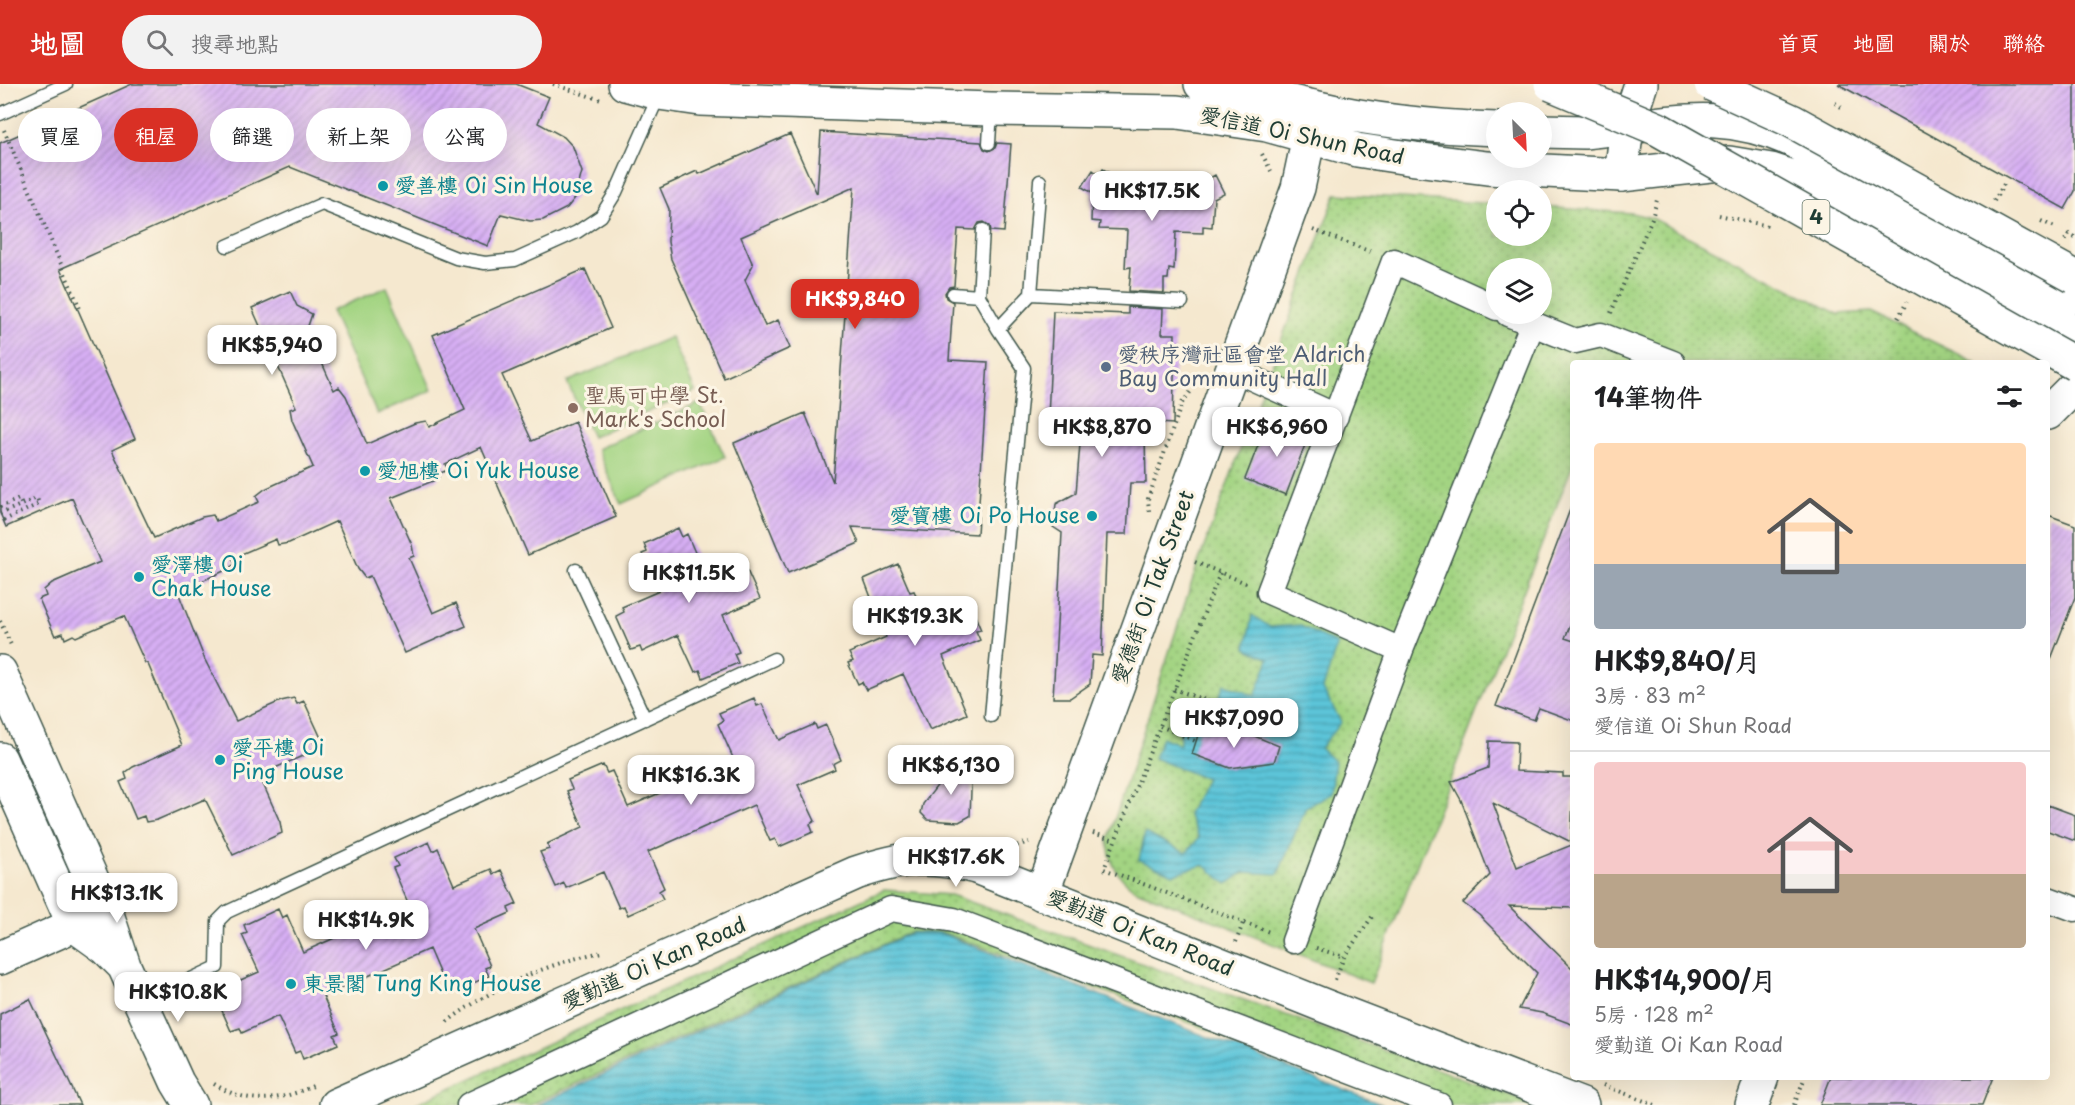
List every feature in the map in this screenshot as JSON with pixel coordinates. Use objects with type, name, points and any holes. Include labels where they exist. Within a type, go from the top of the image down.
[{"type":"main road","name":"愛信道 Oi Shun Road","points":[[625,84],[700,99],[991,109],[1177,112],[1267,125],[1312,123],[1438,125],[1486,128]]},
{"type":"main road","name":"愛信道 Oi Shun Road","points":[[1201,84],[1252,91],[1357,150],[1415,159],[1487,168],[1621,175],[1729,163],[1772,170],[1818,189],[2064,327]]},
{"type":"main road","name":"4","points":[[1551,84],[1658,129],[2075,364]]},
{"type":"main road","points":[[1621,175],[1627,127],[1641,84]]},
{"type":"main road","points":[[1711,84],[1792,121],[2073,286]]},
{"type":"main road","points":[[1552,131],[1584,132],[1702,119],[1726,120],[1769,130],[2073,286]]},
{"type":"main road","name":"愛德街 Oi Tak Street","points":[[1042,894],[1298,188],[1312,123]]},
{"type":"main road","points":[[2039,360],[2064,327],[2073,286]]},
{"type":"main road","points":[[2050,411],[2075,386]]},
{"type":"main road","points":[[0,672],[106,911],[124,966],[177,1082],[192,1105]]},
{"type":"main road","points":[[0,759],[74,925],[106,948],[124,966]]},
{"type":"main road","name":"愛勤道 Oi Kan Road","points":[[336,1105],[836,882],[885,863],[943,858],[976,867],[1042,894],[1587,1093]]},
{"type":"main road","points":[[0,958],[106,911]]},
{"type":"main road","points":[[1752,1105],[1761,1080]]},
{"type":"street","points":[[1401,650],[1269,592],[1394,261],[1486,303]]},
{"type":"street","points":[[1294,941],[1401,650],[1532,325],[1575,341],[1601,335],[1665,360]]},
{"type":"street","points":[[1232,369],[1336,416]]},
{"type":"street","points":[[2050,900],[2075,909]]},
{"type":"street","points":[[469,1105],[891,909],[954,920],[1439,1105]]},
{"type":"lane","points":[[0,114],[66,84]]},
{"type":"lane","points":[[227,246],[322,204],[456,258],[485,263],[514,260],[577,232],[601,216],[616,192],[660,91]]},
{"type":"lane","points":[[989,143],[991,109]]},
{"type":"lane","points":[[998,329],[1031,294],[1040,182]]},
{"type":"lane","points":[[983,231],[979,296],[1024,368],[991,716]]},
{"type":"lane","points":[[953,294],[979,296]]},
{"type":"lane","points":[[1031,294],[1182,302]]},
{"type":"lane","points":[[576,570],[645,719]]},
{"type":"lane","points":[[141,1002],[217,967],[218,921],[227,912],[774,659]]},
{"type":"path","points":[[1835,103],[1843,108]]},
{"type":"path","points":[[0,121],[81,311]]},
{"type":"path","points":[[1990,209],[2004,184]]},
{"type":"path","points":[[1601,335],[1652,218],[1659,195]]},
{"type":"path","points":[[1719,215],[1769,226]]},
{"type":"path","points":[[2041,221],[2057,228]]},
{"type":"path","points":[[1313,230],[1394,261]]},
{"type":"path","points":[[2069,234],[2075,237]]},
{"type":"path","points":[[1898,318],[1912,294]]},
{"type":"path","points":[[0,514],[36,498],[39,504],[0,522]]},
{"type":"path","points":[[0,507],[19,499],[22,505]]},
{"type":"path","points":[[1195,562],[1269,592]]},
{"type":"path","points":[[1220,573],[1104,869],[1294,941]]},
{"type":"path","points":[[0,636],[6,633]]},
{"type":"path","points":[[1174,689],[1256,718],[1252,735]]},
{"type":"path","points":[[1160,726],[1195,741]]},
{"type":"path","points":[[1334,983],[1344,957],[1374,914]]},
{"type":"path","points":[[1794,1105],[1804,1080]]},
{"type":"path","points":[[1587,1093],[1655,1105]]},
{"type":"green space","points":[[1336,194],[1486,203],[1486,246],[1552,246],[1552,208],[1631,213],[1652,218],[1838,314],[1871,312],[1971,360],[1570,360],[1570,472],[1371,983],[1136,890],[1119,875],[1110,855],[1108,840],[1198,563]]},
{"type":"green space","points":[[387,287],[432,390],[377,414],[331,311]]},
{"type":"green space","points":[[671,337],[695,391],[592,437],[567,382]]},
{"type":"green space","points":[[700,403],[725,457],[621,504],[597,449]]},
{"type":"green space","points":[[884,890],[951,895],[1537,1105],[1415,1105],[941,932],[911,932],[530,1105],[413,1105]]},
{"type":"water","points":[[1252,615],[1270,627],[1299,625],[1337,644],[1323,689],[1341,722],[1320,748],[1335,762],[1331,794],[1306,807],[1278,874],[1244,872],[1227,884],[1204,865],[1173,874],[1139,860],[1145,833],[1186,853],[1199,838],[1188,814],[1206,779],[1154,758],[1162,737],[1180,745],[1180,729],[1186,716],[1210,723],[1224,684],[1255,696],[1269,659],[1246,648]],"holes":[[[1225,731],[1252,735],[1279,746],[1274,762],[1230,768],[1193,755],[1199,732]]]},
{"type":"water","points":[[911,933],[940,933],[1383,1105],[537,1105]]},
{"type":"building","points":[[132,84],[516,84],[549,97],[538,123],[564,137],[573,147],[582,172],[575,198],[567,208],[543,220],[530,221],[501,214],[488,246],[290,167],[60,269],[135,439],[112,450],[154,538],[202,517],[213,515],[216,521],[259,502],[256,496],[265,489],[313,467],[292,420],[290,409],[296,407],[252,308],[290,291],[297,306],[312,314],[307,329],[334,390],[339,387],[346,396],[367,444],[415,423],[426,421],[429,427],[465,410],[433,335],[585,269],[611,328],[502,375],[532,441],[575,422],[616,517],[528,555],[481,447],[445,464],[448,470],[440,473],[438,479],[391,498],[412,545],[414,556],[409,558],[433,613],[456,603],[466,626],[405,653],[370,576],[365,578],[358,569],[337,521],[289,543],[278,545],[276,539],[232,558],[235,564],[226,570],[178,592],[205,660],[236,721],[281,701],[294,698],[297,704],[304,701],[321,738],[313,741],[316,747],[307,754],[259,775],[280,822],[282,833],[233,855],[205,799],[157,820],[146,822],[144,816],[136,819],[120,782],[127,779],[125,773],[133,767],[182,745],[148,664],[145,663],[124,616],[76,637],[73,635],[65,639],[63,633],[55,636],[39,599],[46,596],[44,590],[52,583],[100,562],[72,498],[6,527],[0,513],[0,143],[18,135],[18,162],[102,162],[102,108],[78,108]]},
{"type":"building","points":[[1838,84],[2075,84],[2075,191],[2065,209]]},
{"type":"building","points":[[821,132],[981,142],[984,149],[989,151],[995,148],[997,143],[1011,144],[1004,232],[991,231],[990,226],[984,222],[979,223],[975,230],[958,229],[954,286],[949,287],[945,293],[946,298],[953,302],[949,360],[988,362],[977,534],[852,527],[859,543],[788,573],[734,443],[805,413],[833,482],[854,187],[741,237],[753,265],[745,280],[765,326],[778,320],[790,348],[724,378],[671,259],[668,242],[669,209],[660,188],[697,171],[699,174],[790,134],[817,194]]},
{"type":"building","points":[[1103,169],[1136,190],[1171,191],[1205,174],[1208,179],[1215,175],[1224,193],[1214,198],[1212,227],[1203,226],[1203,233],[1176,232],[1174,270],[1169,269],[1168,279],[1164,279],[1164,293],[1129,291],[1131,267],[1125,268],[1127,230],[1099,229],[1100,222],[1091,221],[1092,193],[1082,187],[1093,170],[1099,175]]},
{"type":"building","name":"愛寶樓 Oi Po House","points":[[1128,307],[1163,309],[1162,334],[1175,334],[1173,424],[1159,423],[1159,437],[1145,436],[1146,483],[1130,483],[1127,534],[1107,534],[1102,656],[1092,655],[1090,684],[1070,698],[1053,698],[1062,533],[1053,527],[1056,504],[1076,493],[1082,419],[1048,418],[1053,311],[1128,314]]},
{"type":"building","points":[[1267,422],[1308,437],[1286,495],[1245,479]]},
{"type":"building","points":[[1570,510],[1570,626],[1565,638],[1570,640],[1570,720],[1539,708],[1534,720],[1496,706]]},
{"type":"building","points":[[2050,516],[2075,525],[2075,597],[2050,661]]},
{"type":"building","points":[[678,528],[682,537],[687,534],[703,571],[740,555],[760,599],[723,615],[739,652],[734,654],[738,663],[703,678],[700,670],[695,672],[678,635],[642,652],[640,647],[631,650],[616,616],[624,612],[622,607],[659,591],[642,554],[647,552],[644,544]]},
{"type":"building","points":[[898,564],[910,592],[914,591],[927,619],[963,602],[967,611],[972,609],[981,630],[976,631],[980,640],[943,656],[967,714],[930,730],[903,674],[866,690],[862,682],[858,684],[848,663],[853,661],[849,653],[886,637],[864,579]]},
{"type":"building","points":[[754,698],[757,706],[762,704],[779,740],[815,724],[817,729],[826,725],[841,760],[833,764],[835,769],[798,785],[815,821],[810,824],[813,832],[779,847],[775,839],[770,841],[754,805],[648,852],[664,888],[659,891],[663,899],[628,915],[624,906],[619,908],[603,872],[566,888],[564,883],[556,887],[540,852],[549,849],[547,844],[583,827],[567,791],[572,789],[568,780],[603,765],[607,773],[612,771],[628,807],[734,760],[718,724],[723,721],[719,713]]},
{"type":"building","points":[[1225,731],[1252,735],[1279,746],[1274,762],[1230,768],[1192,754],[1199,732]]},
{"type":"building","points":[[1489,741],[1517,742],[1516,771],[1563,773],[1563,777],[1570,777],[1570,842],[1493,803],[1517,867],[1570,846],[1570,908],[1509,906],[1570,966],[1570,1024],[1542,1013],[1519,1009],[1537,973],[1479,915],[1463,903],[1490,875],[1461,800],[1451,782],[1488,768]]},
{"type":"building","points":[[960,760],[972,766],[970,816],[959,822],[928,820],[921,813],[923,804],[952,766]]},
{"type":"building","points":[[2050,806],[2075,815],[2075,841],[2050,832]]},
{"type":"building","points":[[429,842],[433,851],[438,848],[454,885],[491,869],[493,874],[501,870],[517,904],[508,908],[510,913],[474,929],[490,966],[485,968],[489,976],[454,992],[450,983],[445,986],[429,949],[323,996],[339,1033],[334,1035],[338,1044],[303,1059],[300,1051],[295,1053],[278,1016],[242,1033],[240,1028],[231,1031],[216,997],[224,993],[222,988],[259,972],[242,935],[247,933],[244,925],[278,909],[282,918],[287,915],[303,952],[409,905],[393,868],[398,866],[394,858]]},
{"type":"building","points":[[30,999],[80,1105],[0,1105],[0,1014]]},
{"type":"building","points":[[1830,1080],[1992,1080],[1982,1105],[1820,1105]]},
{"type":"place","name":"愛善樓 Oi Sin House","points":[[383,186]]},
{"type":"place","name":"愛秩序灣社區會堂 Aldrich Bay Community Hall","points":[[1106,367]]},
{"type":"place","name":"聖馬可中學 St. Mark's School","points":[[573,408]]},
{"type":"place","name":"愛旭樓 Oi Yuk House","points":[[365,471]]},
{"type":"place","name":"愛寶樓 Oi Po House","points":[[1092,516]]},
{"type":"place","name":"愛澤樓 Oi Chak House","points":[[139,577]]},
{"type":"place","name":"愛平樓 Oi Ping House","points":[[220,760]]},
{"type":"place","name":"東景閣 Tung King House","points":[[291,984]]}]
